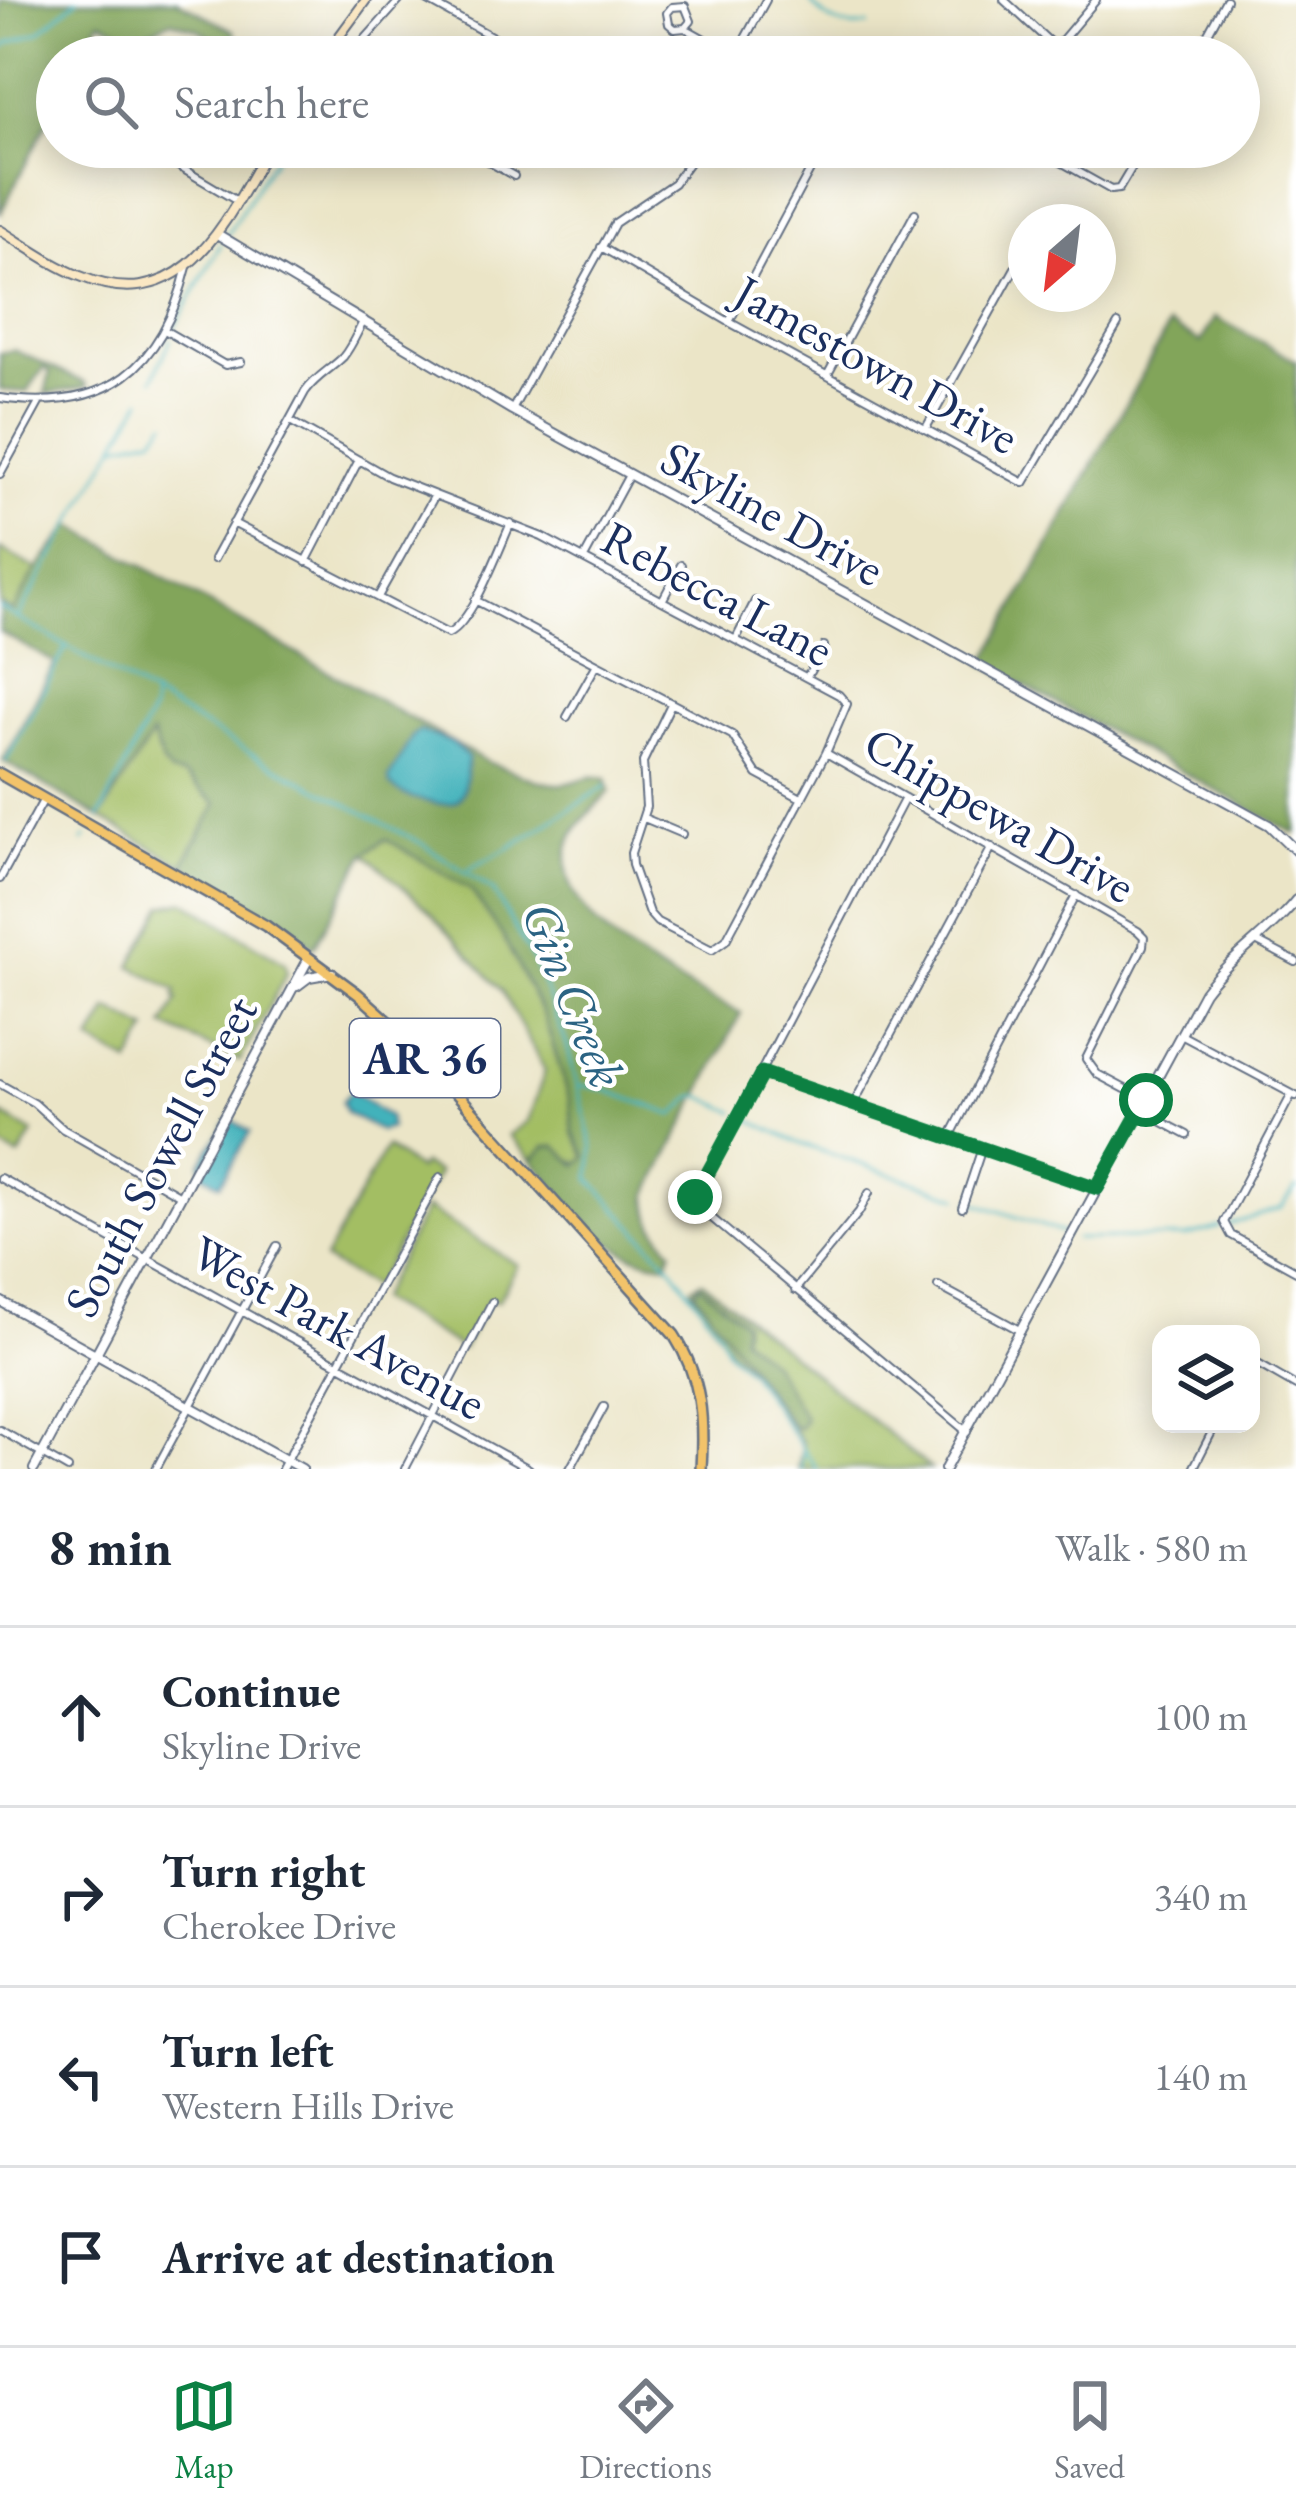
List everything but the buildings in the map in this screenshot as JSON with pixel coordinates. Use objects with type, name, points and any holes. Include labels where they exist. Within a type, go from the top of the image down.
[{"type":"main road","points":[[339,36],[366,0]]},
{"type":"main road","points":[[0,230],[72,273],[112,286],[158,283],[187,267],[218,234],[256,168]]},
{"type":"main road","name":"AR 36","points":[[0,774],[218,897],[310,956],[406,1037],[666,1324],[701,1392],[701,1469]]},
{"type":"street","points":[[368,36],[400,0]]},
{"type":"street","points":[[426,0],[491,36]]},
{"type":"street","points":[[746,36],[766,0]]},
{"type":"street","points":[[1004,0],[1043,36]]},
{"type":"street","points":[[1065,36],[1096,0]]},
{"type":"street","points":[[1207,36],[1226,0]]},
{"type":"street","points":[[685,28],[691,12],[685,6],[672,7],[668,24],[699,36]]},
{"type":"street","points":[[184,168],[237,200]]},
{"type":"street","points":[[500,168],[514,176]]},
{"type":"street","points":[[512,410],[615,223],[674,183],[684,168]]},
{"type":"street","points":[[730,322],[812,168]]},
{"type":"street","points":[[1072,168],[1111,190],[1120,189],[1133,168]]},
{"type":"street","points":[[828,374],[915,213]]},
{"type":"street","name":"Skyline Drive","points":[[218,234],[512,410],[1269,825],[1296,851]]},
{"type":"street","name":"Jamestown Drive","points":[[601,247],[1024,482],[1118,324]]},
{"type":"street","points":[[0,398],[39,403],[75,399],[101,391],[130,372],[166,331],[187,267]]},
{"type":"street","points":[[926,428],[1008,281]]},
{"type":"street","points":[[214,559],[313,381],[339,362],[364,320]]},
{"type":"street","points":[[166,331],[225,365],[242,362]]},
{"type":"street","points":[[0,474],[39,403]]},
{"type":"street","name":"Rebecca Lane","points":[[290,421],[359,460],[434,495],[511,523],[663,599],[807,677],[847,704],[826,753],[722,946],[712,950],[666,928],[650,914],[635,880],[631,853],[644,818],[643,762],[671,704]]},
{"type":"street","points":[[306,562],[359,460]]},
{"type":"street","points":[[584,559],[628,475]]},
{"type":"street","points":[[380,595],[434,495]]},
{"type":"street","points":[[233,524],[380,595],[448,634],[457,630],[475,600],[511,523]]},
{"type":"street","points":[[663,599],[681,565]]},
{"type":"street","points":[[475,600],[732,735],[757,774],[802,798]]},
{"type":"street","points":[[736,639],[755,601]]},
{"type":"street","points":[[807,677],[824,646]]},
{"type":"street","points":[[567,717],[597,664]]},
{"type":"street","name":"Chippewa Drive","points":[[826,753],[1144,938],[1086,1059],[1097,1074],[1146,1100]]},
{"type":"street","points":[[0,879],[44,799]]},
{"type":"street","points":[[905,799],[695,1204],[967,1432]]},
{"type":"street","points":[[644,818],[682,834]]},
{"type":"street","points":[[854,1104],[992,847]]},
{"type":"street","points":[[950,1137],[1076,896]]},
{"type":"street","points":[[945,1469],[1214,979],[1296,900]]},
{"type":"street","points":[[1256,941],[1296,962]]},
{"type":"street","name":"South Sowell Street","points":[[34,1469],[310,956]]},
{"type":"street","points":[[287,996],[310,976],[332,974]]},
{"type":"street","points":[[1181,1035],[1294,1095],[1225,1216],[1224,1227],[1296,1271]]},
{"type":"street","points":[[762,1073],[1097,1188]]},
{"type":"street","points":[[0,1084],[34,1103],[63,1129],[178,1195]]},
{"type":"street","points":[[1140,1110],[1187,1136]]},
{"type":"street","points":[[962,1208],[982,1148]]},
{"type":"street","name":"West Park Avenue","points":[[0,1178],[525,1467]]},
{"type":"street","points":[[284,1465],[440,1178]]},
{"type":"street","points":[[795,1290],[860,1212],[869,1193]]},
{"type":"street","points":[[156,1469],[277,1246]]},
{"type":"street","points":[[938,1286],[1021,1331]]},
{"type":"street","points":[[0,1301],[284,1465],[302,1469]]},
{"type":"street","points":[[405,1469],[493,1302]]},
{"type":"street","points":[[1260,1365],[1296,1386]]},
{"type":"street","points":[[570,1469],[604,1407]]},
{"type":"street","points":[[0,1430],[68,1469]]},
{"type":"street","points":[[1192,1469],[1211,1433]]},
{"type":"green space","points":[[0,0],[176,0],[234,31],[235,36],[209,36],[172,21],[134,36],[100,21],[92,36],[36,36],[36,144],[0,214]]},
{"type":"green space","points":[[1215,317],[1296,361],[1296,834],[984,664],[1169,325],[1201,342]]},
{"type":"green space","points":[[14,350],[87,387],[45,394],[50,372],[44,368],[27,392],[0,390],[0,353]]},
{"type":"green space","points":[[71,525],[489,763],[549,783],[606,779],[610,791],[570,842],[567,871],[577,898],[625,947],[741,1013],[648,1195],[654,1225],[672,1250],[667,1264],[625,1252],[607,1240],[532,1160],[545,1147],[556,1146],[577,1165],[586,1156],[573,1132],[570,1100],[544,1017],[502,935],[470,889],[386,839],[365,854],[314,947],[183,865],[217,804],[163,765],[152,735],[100,818],[3,761],[55,663],[0,632],[0,604],[13,611]]},
{"type":"green space","points":[[0,549],[37,569],[13,612],[0,604]]},
{"type":"green space","points":[[151,734],[163,765],[217,804],[183,865],[100,818]]},
{"type":"green space","points":[[386,838],[471,889],[502,935],[544,1017],[570,1100],[573,1132],[586,1156],[582,1164],[545,1147],[532,1160],[509,1135],[528,1121],[545,1071],[502,991],[427,909],[365,853]]},
{"type":"green space","points":[[185,901],[285,963],[287,973],[240,1061],[164,1026],[178,999],[177,991],[131,966],[163,906]]},
{"type":"green space","points":[[109,1009],[148,1030],[130,1063],[91,1042]]},
{"type":"green space","points":[[3,1115],[33,1133],[19,1157],[0,1146]]},
{"type":"green space","points":[[386,1147],[418,1170],[422,1164],[438,1173],[374,1288],[324,1260]]},
{"type":"green space","points":[[426,1208],[518,1265],[498,1301],[488,1300],[463,1349],[378,1300]]},
{"type":"green space","points":[[702,1281],[931,1469],[798,1469],[803,1443],[693,1295],[692,1287]]},
{"type":"green space","points":[[699,1284],[744,1322],[742,1337],[772,1363],[805,1418],[800,1428],[793,1427],[695,1292]]},
{"type":"water","points":[[420,731],[453,743],[468,758],[463,790],[456,801],[439,804],[416,799],[390,785],[389,778],[413,735]]},
{"type":"water","points":[[351,1091],[389,1117],[390,1128],[380,1131],[346,1113],[342,1102]]},
{"type":"water","points":[[229,1118],[250,1132],[220,1184],[202,1173],[201,1163]]},
{"type":"waterway","points":[[0,51],[39,32],[77,0]]},
{"type":"waterway","points":[[809,0],[835,22],[868,25]]},
{"type":"waterway","points":[[227,235],[268,168]]},
{"type":"waterway","points":[[174,328],[221,244]]},
{"type":"waterway","points":[[153,379],[171,339]]},
{"type":"waterway","points":[[19,616],[142,399]]},
{"type":"waterway","points":[[117,445],[154,437],[166,422]]},
{"type":"waterway","name":"Gin Creek","points":[[0,608],[266,762],[421,843],[493,890],[535,964],[567,1045],[593,1147],[590,1179],[674,1270],[719,1332],[727,1351],[750,1373],[817,1469]]},
{"type":"waterway","points":[[6,761],[67,646]]},
{"type":"waterway","points":[[99,818],[152,712],[153,695]]},
{"type":"waterway","points":[[469,869],[606,786]]},
{"type":"waterway","points":[[83,841],[86,837]]},
{"type":"waterway","points":[[578,1085],[603,1089],[674,1115],[701,1096],[735,1112]]},
{"type":"waterway","points":[[744,1117],[801,1144],[959,1197]]},
{"type":"waterway","points":[[1229,1225],[1281,1208],[1296,1188]]},
{"type":"waterway","points":[[970,1201],[1066,1234]]},
{"type":"waterway","points":[[1076,1239],[1185,1237],[1220,1227]]},
{"type":"waterway","points":[[801,1469],[803,1448]]},
{"type":"route","points":[[695,1197],[762,1073],[1097,1188],[1146,1100]]}]
